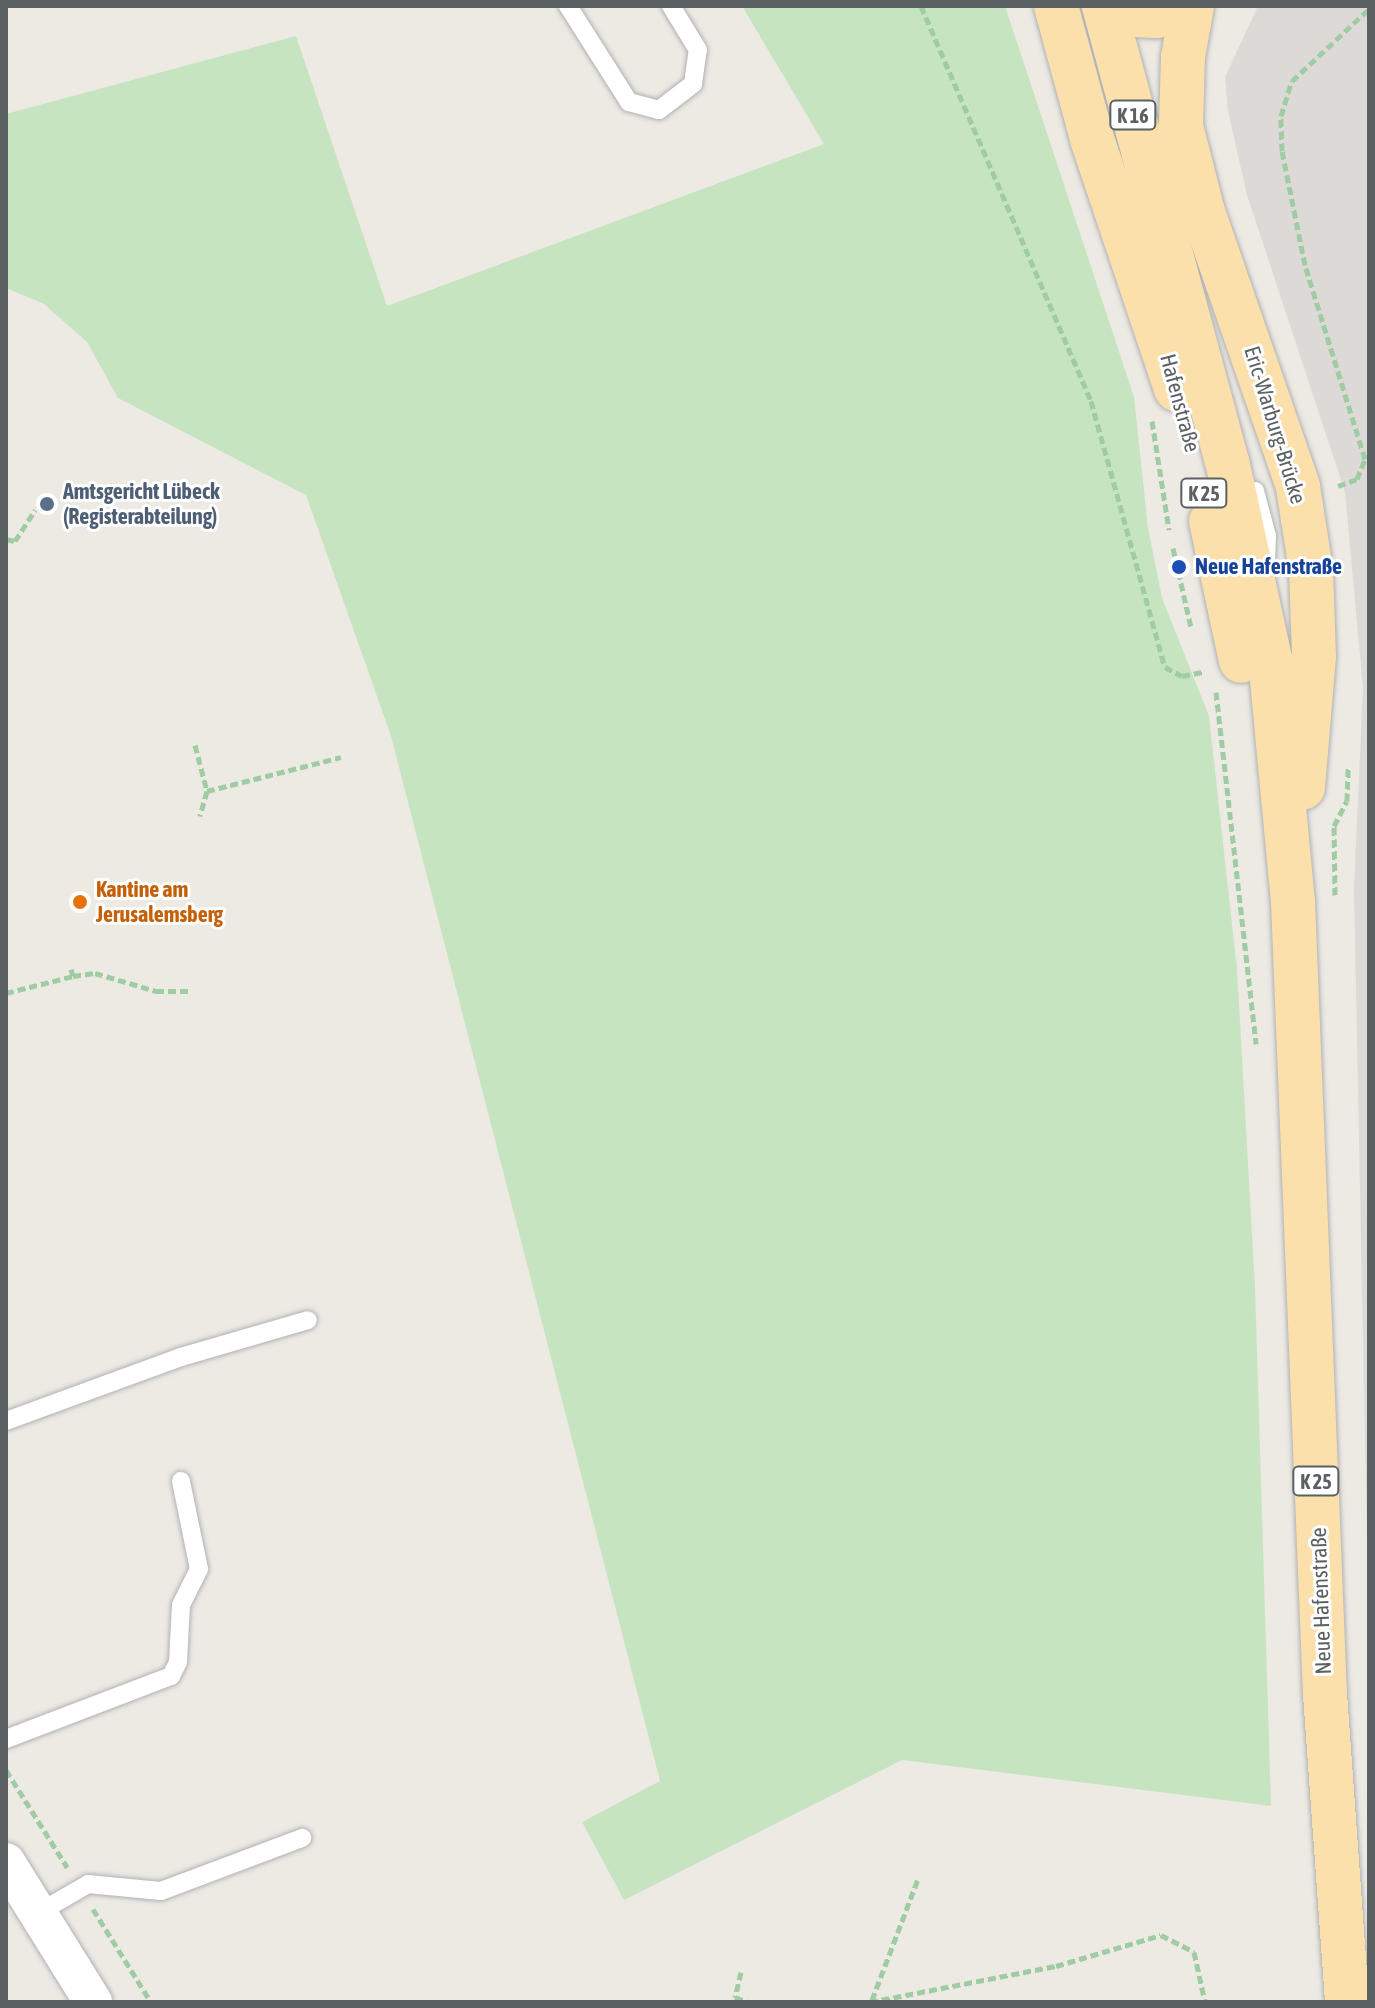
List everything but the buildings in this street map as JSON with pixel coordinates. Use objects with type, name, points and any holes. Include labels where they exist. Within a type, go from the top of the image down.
[{"type":"main road","name":"Hafenstraße","points":[[1056,6],[1082,92],[1093,142],[1163,340],[1208,507],[1293,902]]},
{"type":"main road","name":"Hafenstraße","points":[[1101,6],[1177,223],[1264,626],[1293,902],[1295,959]]},
{"type":"main road","name":"K 25","points":[[1082,92],[1086,40],[1101,6]]},
{"type":"main road","points":[[1116,6],[1134,15],[1156,16],[1181,6]]},
{"type":"main road","name":"Eric-Warburg-Brücke","points":[[1192,6],[1183,57],[1181,126],[1298,487],[1311,570],[1314,656],[1293,902]]},
{"type":"main road","name":"Neue Hafenstraße","points":[[1295,959],[1325,1694],[1347,2002]]},
{"type":"street","points":[[6,1862],[93,2002]]},
{"type":"lane","points":[[568,6],[629,102],[659,110],[693,84],[698,50],[671,6]]},
{"type":"lane","points":[[1177,223],[1192,167]]},
{"type":"lane","points":[[6,1421],[181,1357],[308,1320]]},
{"type":"lane","points":[[6,1739],[171,1676],[178,1662],[181,1605],[199,1569],[181,1481]]},
{"type":"lane","points":[[38,1913],[88,1884],[161,1891],[302,1838]]},
{"type":"path","points":[[921,6],[1091,401],[1165,667],[1182,676],[1212,670],[1205,657]]},
{"type":"path","points":[[1330,488],[1357,479],[1365,459],[1305,265],[1282,151],[1281,116],[1292,81],[1369,9]]},
{"type":"path","points":[[1151,416],[1167,520],[1193,631]]},
{"type":"path","points":[[6,539],[15,541],[35,510]]},
{"type":"path","points":[[1215,686],[1225,732],[1256,1050]]},
{"type":"path","points":[[195,745],[207,791],[200,816]]},
{"type":"path","points":[[207,791],[341,757]]},
{"type":"path","points":[[6,993],[72,973],[95,973],[156,991],[191,991]]},
{"type":"path","points":[[871,2001],[918,1879]]},
{"type":"path","points":[[871,2001],[1056,1966],[1161,1935],[1194,1952],[1205,2002]]},
{"type":"path","points":[[741,1972],[735,1997],[745,2001]]},
{"type":"shaded area","points":[[1258,6],[1369,6],[1369,1641],[1354,888],[1363,688],[1345,492],[1247,195],[1228,111],[1225,77]]},
{"type":"green space","points":[[742,6],[1005,6],[1134,397],[1148,528],[1162,598],[1209,716],[1237,969],[1255,1287],[1271,1806],[902,1760],[624,1900],[582,1822],[660,1781],[391,736],[306,495],[118,398],[87,342],[44,304],[6,288],[6,114],[296,36],[387,306],[824,144]]},
{"type":"place","name":"Amtsgericht Lübeck (Registerabteilung)","points":[[47,504]]},
{"type":"place","name":"Neue Hafenstraße","points":[[1179,567]]},
{"type":"place","name":"Kantine am Jerusalemsberg","points":[[80,902]]}]
